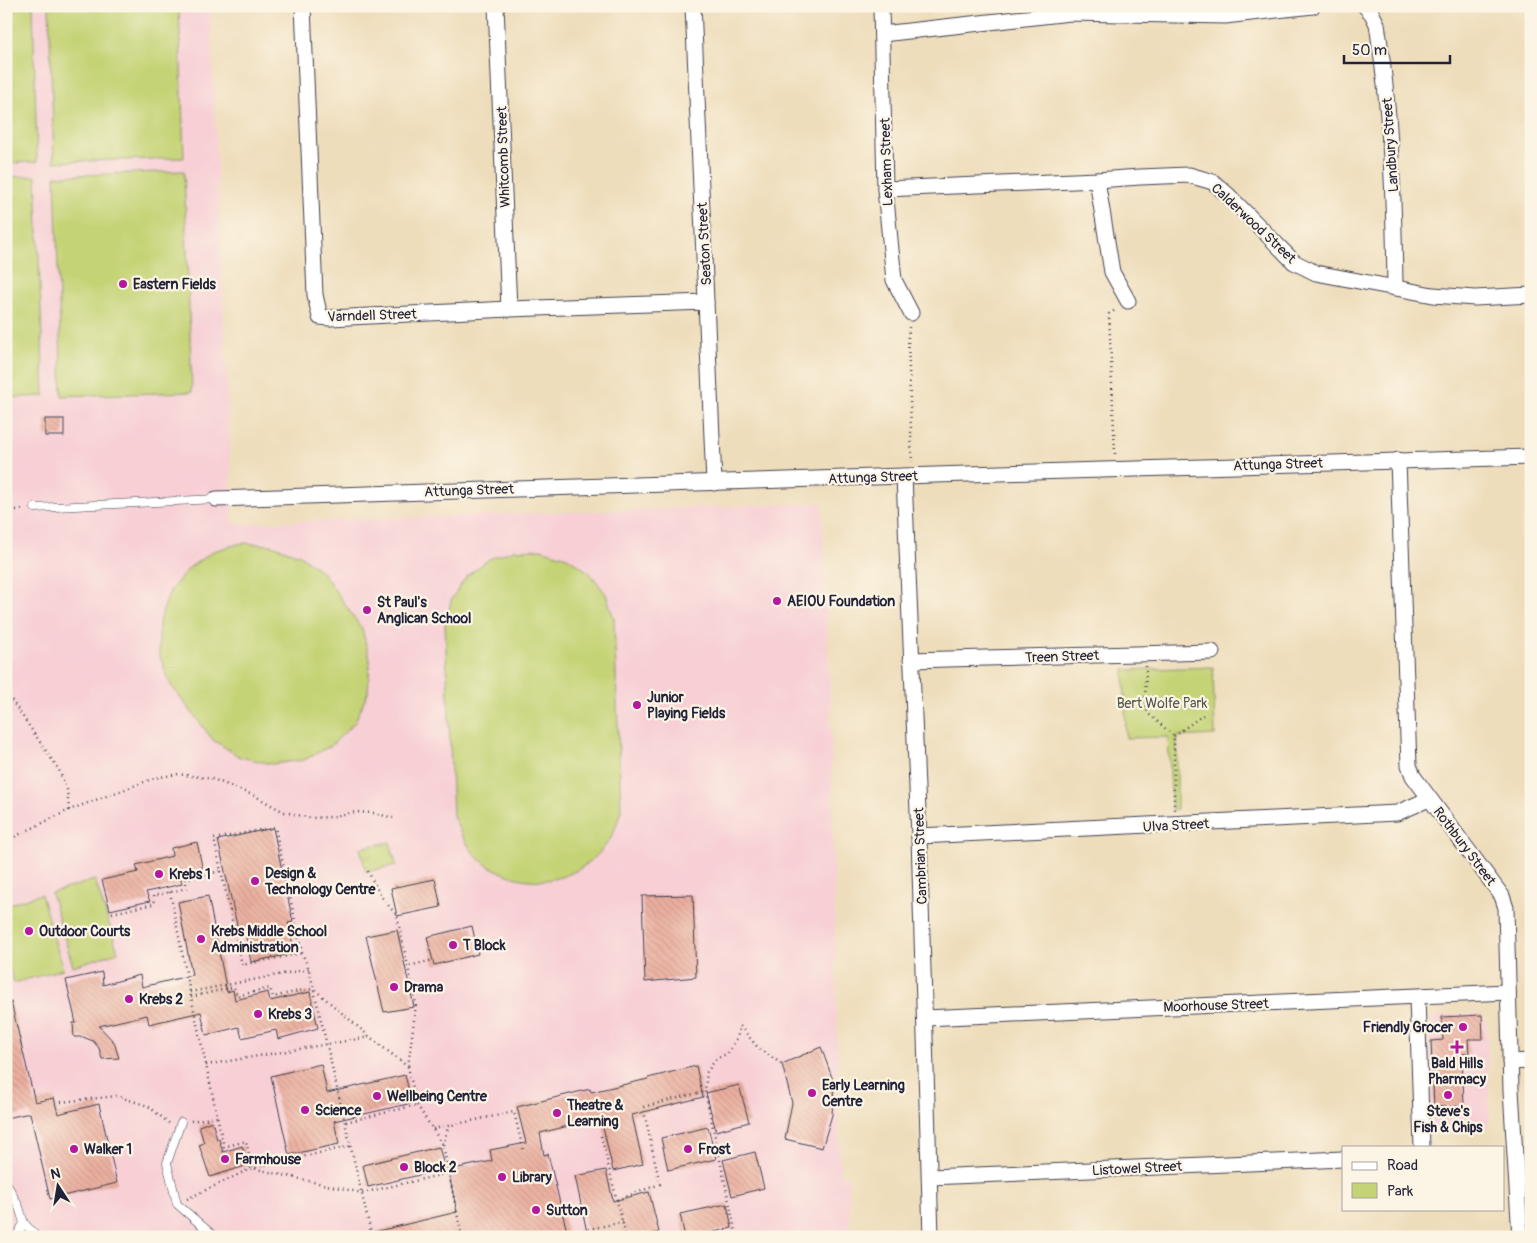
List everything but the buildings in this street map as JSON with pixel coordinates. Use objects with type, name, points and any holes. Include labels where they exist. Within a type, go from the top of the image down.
[{"type":"street","name":"Varndell Street","points":[[303,6],[315,295],[320,317],[706,302]]},
{"type":"street","name":"Whitcomb Street","points":[[496,6],[509,309]]},
{"type":"street","name":"Seaton Street","points":[[693,6],[714,483]]},
{"type":"street","name":"Lexham Street","points":[[881,6],[885,189],[894,280],[911,314]]},
{"type":"street","points":[[882,34],[1070,13],[1225,16],[1313,6]]},
{"type":"street","name":"Landbury Street","points":[[1365,6],[1377,24],[1388,110],[1394,201],[1395,288]]},
{"type":"street","name":"Calderwood Street","points":[[885,189],[1189,175],[1213,182],[1294,262],[1316,273],[1433,295],[1475,298],[1531,295]]},
{"type":"street","points":[[1097,180],[1112,272],[1128,301]]},
{"type":"street","name":"Attunga Street","points":[[216,498],[714,483],[908,471],[1531,457]]},
{"type":"street","name":"Rothbury Street","points":[[1398,460],[1409,766],[1413,776],[1429,799],[1502,896],[1506,908],[1510,1062],[1509,1154],[1520,1237]]},
{"type":"street","name":"Cambrian Street","points":[[908,471],[911,660],[919,836],[932,1237]]},
{"type":"street","name":"Treen Street","points":[[911,660],[1212,652]]},
{"type":"street","name":"Ulva Street","points":[[919,836],[1398,813],[1429,799]]},
{"type":"street","name":"Moorhouse Street","points":[[925,1018],[1508,992]]},
{"type":"street","points":[[1417,996],[1422,1146]]},
{"type":"street","points":[[1510,1062],[1531,1061]]},
{"type":"street","name":"Listowel Street","points":[[930,1177],[1342,1159]]},
{"type":"lane","points":[[35,508],[216,498]]},
{"type":"lane","points":[[181,1122],[167,1163],[177,1204],[214,1237]]},
{"type":"lane","points":[[7,1184],[19,1207],[24,1223],[37,1237]]},
{"type":"lane","points":[[16,1237],[24,1223]]},
{"type":"path","points":[[1115,454],[1109,314],[1128,301]]},
{"type":"path","points":[[908,471],[908,337],[911,314]]},
{"type":"path","points":[[6,511],[35,508]]},
{"type":"path","points":[[1146,665],[1145,707],[1150,715],[1174,736],[1175,825]]},
{"type":"path","points":[[6,692],[59,770],[67,790],[69,810]]},
{"type":"path","points":[[1174,736],[1204,716]]},
{"type":"path","points":[[6,841],[69,810],[155,778],[178,774],[213,779],[255,796],[284,812],[312,818],[331,817],[356,812],[374,813],[393,818]]},
{"type":"path","points":[[302,953],[242,965],[214,839],[275,827],[302,953],[310,969],[372,1236],[366,1237]]},
{"type":"path","points":[[112,913],[154,904],[153,896],[187,888],[185,879],[221,871]]},
{"type":"path","points":[[368,871],[380,895],[397,916],[416,1004],[408,1066],[416,1104],[443,1144],[462,1237]]},
{"type":"path","points":[[170,892],[224,1147],[246,1141],[252,1168]]},
{"type":"path","points":[[407,967],[433,960]]},
{"type":"path","points":[[190,992],[310,969]]},
{"type":"path","points":[[191,997],[234,987],[237,996],[270,988],[273,997],[307,989],[315,990],[370,1037],[408,1066]]},
{"type":"path","points":[[721,1237],[736,1234],[705,1090],[707,1072],[716,1059],[728,1053],[737,1038],[740,1026],[759,1049],[782,1064]]},
{"type":"path","points":[[206,1065],[370,1037]]},
{"type":"path","points":[[346,1122],[473,1089]]},
{"type":"path","points":[[617,1200],[660,1184],[643,1107],[705,1090]]},
{"type":"path","points":[[61,1102],[117,1096],[148,1106],[170,1124],[217,1117]]},
{"type":"path","points":[[433,1129],[514,1112],[523,1149]]},
{"type":"path","points":[[443,1144],[448,1126]]},
{"type":"path","points":[[601,1136],[626,1237]]},
{"type":"path","points":[[177,1204],[252,1168],[351,1146]]},
{"type":"path","points":[[252,1168],[362,1193],[449,1173]]},
{"type":"path","points":[[577,1237],[580,1230],[622,1222]]},
{"type":"shaded area","name":"St Paul's Anglican School","points":[[6,6],[210,6],[233,524],[822,503],[830,696],[840,1176],[848,1176],[850,1237],[6,1237]]},
{"type":"shaded area","points":[[1480,1013],[1487,1023],[1490,1121],[1486,1128],[1437,1130],[1431,1125],[1428,1024],[1436,1016]]},
{"type":"green space","points":[[6,6],[33,6],[37,162],[6,163]]},
{"type":"green space","points":[[49,6],[179,6],[184,158],[54,162]]},
{"type":"green space","name":"Eastern Fields","points":[[184,171],[192,392],[62,396],[55,176]]},
{"type":"green space","points":[[36,176],[44,396],[6,398],[6,177]]},
{"type":"green space","points":[[242,543],[272,545],[300,555],[323,573],[362,629],[370,660],[368,692],[355,722],[332,745],[304,760],[272,764],[240,757],[213,740],[170,684],[159,654],[159,622],[170,591],[189,568],[213,551]]},
{"type":"green space","points":[[541,549],[567,557],[589,572],[606,594],[614,619],[621,811],[610,839],[588,863],[574,872],[560,877],[528,880],[513,877],[485,864],[469,847],[453,816],[445,624],[452,598],[467,576],[489,559],[514,550]]},
{"type":"green space","name":"Bert Wolfe Park","points":[[1213,667],[1215,735],[1177,737],[1177,809],[1172,810],[1168,737],[1126,738],[1124,670]]},
{"type":"green space","points":[[390,842],[396,865],[366,872],[360,848]]},
{"type":"green space","name":"Outdoor Courts","points":[[95,880],[118,952],[73,966],[51,893]]},
{"type":"green space","name":"Outdoor Courts","points":[[41,894],[63,969],[14,983],[6,957],[6,905]]},
{"type":"place","name":"Eastern Fields","points":[[123,284]]},
{"type":"place","name":"AEIOU Foundation","points":[[777,601]]},
{"type":"place","name":"St Paul's Anglican School","points":[[367,610]]},
{"type":"place","name":"Junior Playing Fields","points":[[637,705]]},
{"type":"place","name":"Krebs 1","points":[[159,874]]},
{"type":"place","name":"Design & Technology Centre","points":[[255,881]]},
{"type":"place","name":"Outdoor Courts","points":[[29,931]]},
{"type":"place","name":"Krebs Middle School Administration","points":[[201,939]]},
{"type":"place","name":"T Block","points":[[453,945]]},
{"type":"place","name":"Drama","points":[[394,987]]},
{"type":"place","name":"Krebs 2","points":[[129,999]]},
{"type":"place","name":"Krebs 3","points":[[258,1014]]},
{"type":"place","name":"Friendly Grocer","points":[[1463,1027]]},
{"type":"place","name":"Bald Hills Pharmacy","points":[[1457,1047]]},
{"type":"place","name":"Early Learning Centre","points":[[812,1093]]},
{"type":"place","name":"Steve's Fish & Chips","points":[[1448,1095]]},
{"type":"place","name":"Wellbeing Centre","points":[[377,1096]]},
{"type":"place","name":"Science","points":[[305,1110]]},
{"type":"place","name":"Theatre & Learning","points":[[557,1113]]},
{"type":"place","name":"Walker 1","points":[[74,1149]]},
{"type":"place","name":"Frost","points":[[688,1149]]},
{"type":"place","name":"Farmhouse","points":[[225,1159]]},
{"type":"place","name":"Block 2","points":[[404,1167]]},
{"type":"place","name":"Library","points":[[502,1177]]},
{"type":"place","name":"Sutton","points":[[536,1210]]}]
